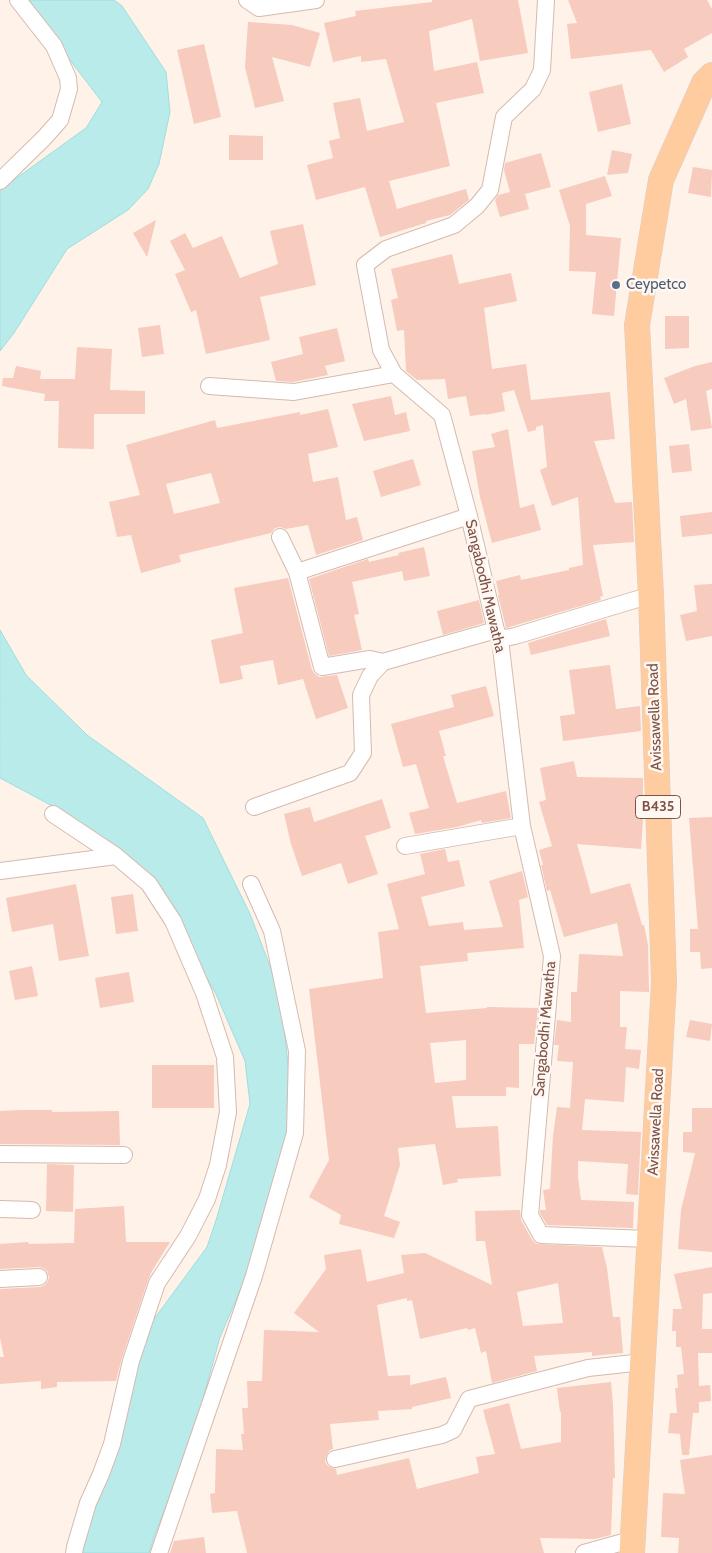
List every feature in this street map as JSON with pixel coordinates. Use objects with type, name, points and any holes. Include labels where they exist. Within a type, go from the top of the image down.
[{"type":"main road","name":"Avissawella Road","points":[[633,1546],[664,982],[651,595],[637,325],[661,180],[704,83],[712,75]]},
{"type":"street","points":[[0,181],[60,120],[68,89],[68,78],[54,46],[18,0]]},
{"type":"street","points":[[247,0],[259,8],[316,0]]},
{"type":"street","name":"Sangabodhi Mawatha","points":[[546,0],[542,70],[533,89],[504,117],[490,190],[477,206],[454,226],[386,249],[365,265],[381,350],[394,374],[442,415],[498,635],[522,826],[552,956],[530,1215],[541,1235],[649,1239]]},
{"type":"street","points":[[209,386],[294,392],[394,374]]},
{"type":"street","points":[[297,572],[469,516]]},
{"type":"street","points":[[280,537],[297,572],[322,667],[370,659],[382,662],[498,635],[515,636],[651,595]]},
{"type":"street","points":[[254,807],[350,773],[363,753],[361,695],[370,676],[382,662]]},
{"type":"street","points":[[53,814],[116,856],[149,884],[173,921],[204,993],[225,1057],[228,1112],[218,1165],[208,1200],[158,1283],[131,1361],[112,1444],[88,1503],[74,1553]]},
{"type":"street","points":[[405,846],[522,826]]},
{"type":"street","points":[[0,871],[116,856]]},
{"type":"street","points":[[159,1553],[254,1276],[295,1133],[296,1051],[272,931],[251,884]]},
{"type":"street","points":[[0,1154],[124,1155]]},
{"type":"street","points":[[0,1209],[32,1210]]},
{"type":"street","points":[[0,1279],[39,1277]]},
{"type":"street","points":[[335,1459],[454,1430],[469,1399],[588,1368],[643,1362]]},
{"type":"street","points":[[584,1553],[633,1546]]},
{"type":"water","points":[[15,0],[114,0],[122,6],[166,72],[170,112],[159,164],[148,189],[128,210],[67,249],[14,333],[0,351],[0,190],[86,128],[102,102],[50,34]]},
{"type":"water","points":[[0,630],[26,675],[87,735],[203,818],[250,914],[281,995],[291,1096],[280,1178],[253,1261],[220,1337],[192,1439],[149,1553],[82,1553],[87,1520],[146,1330],[207,1247],[250,1104],[245,1061],[216,994],[149,877],[56,808],[0,778]]},
{"type":"building","points":[[432,0],[518,0],[528,53],[480,61],[472,19],[429,31],[434,71],[477,62],[484,93],[436,103],[450,166],[389,181],[397,209],[466,189],[469,200],[450,215],[380,237],[365,187],[316,200],[307,165],[333,158],[329,141],[340,138],[333,103],[360,98],[367,131],[404,122],[386,59],[361,62],[361,56],[333,62],[324,23],[356,16],[355,11],[432,2]]},
{"type":"building","points":[[568,0],[707,0],[712,9],[712,33],[684,49],[688,57],[664,72],[651,50],[571,59],[567,24],[577,23]]},
{"type":"building","points":[[248,22],[292,25],[320,33],[310,67],[272,57],[284,101],[255,108],[245,67]]},
{"type":"building","points":[[204,44],[221,117],[194,124],[177,50]]},
{"type":"building","points":[[622,84],[631,124],[598,132],[589,92]]},
{"type":"building","points":[[229,135],[263,136],[263,160],[229,160]]},
{"type":"building","points":[[612,150],[632,154],[628,173],[607,175]]},
{"type":"building","points":[[541,153],[551,187],[525,194],[529,209],[500,217],[495,200],[498,195],[510,192],[504,170],[505,163]]},
{"type":"building","points":[[693,167],[712,170],[711,197],[688,193]]},
{"type":"building","points":[[605,176],[612,196],[586,204],[586,235],[621,238],[614,316],[592,314],[596,272],[569,271],[570,226],[559,190]]},
{"type":"building","points":[[156,220],[147,257],[133,233]]},
{"type":"building","points":[[303,224],[316,285],[260,297],[270,340],[206,354],[196,310],[191,312],[175,274],[185,270],[170,241],[185,233],[193,248],[222,236],[240,278],[278,264],[270,231]]},
{"type":"building","points":[[452,254],[459,284],[511,273],[517,301],[484,308],[492,369],[526,364],[531,400],[610,392],[615,439],[594,441],[615,503],[632,502],[634,542],[593,545],[603,596],[600,597],[601,600],[506,628],[496,581],[520,575],[521,580],[569,570],[569,568],[583,565],[578,497],[552,506],[540,470],[547,467],[543,425],[536,427],[536,430],[528,432],[514,390],[502,393],[505,411],[470,416],[466,396],[448,399],[445,379],[417,380],[406,371],[404,330],[397,331],[391,300],[398,298],[391,269]]},
{"type":"building","points":[[665,316],[689,316],[689,348],[665,349]]},
{"type":"building","points":[[160,325],[164,354],[142,357],[138,328]]},
{"type":"building","points":[[337,328],[345,361],[325,366],[328,375],[293,382],[276,381],[271,362],[303,354],[299,337]]},
{"type":"building","points":[[77,347],[112,349],[110,390],[145,391],[145,414],[94,414],[94,449],[58,448],[59,401],[44,401],[45,394],[2,386],[3,378],[13,378],[16,366],[41,371],[40,379],[75,379]]},
{"type":"building","points":[[712,362],[712,389],[706,391],[712,428],[691,431],[686,399],[674,404],[664,378],[695,366]]},
{"type":"building","points":[[391,396],[395,415],[406,412],[410,431],[364,441],[352,404]]},
{"type":"building","points":[[328,409],[338,447],[308,454],[313,482],[338,477],[346,520],[357,517],[363,540],[316,555],[308,525],[286,529],[280,527],[275,528],[271,533],[179,555],[181,562],[141,573],[131,535],[117,537],[109,502],[140,495],[126,445],[215,420],[217,428],[300,412],[300,415]],"holes":[[[211,473],[220,503],[174,514],[166,484]]]},
{"type":"building","points":[[508,429],[520,508],[534,504],[541,530],[492,543],[480,497],[472,451],[495,447],[491,434]]},
{"type":"building","points":[[689,444],[692,471],[672,473],[669,446]]},
{"type":"building","points":[[413,459],[421,485],[381,497],[373,471]]},
{"type":"building","points":[[712,512],[712,534],[682,537],[680,516]]},
{"type":"building","points":[[424,547],[430,576],[404,581],[402,571],[352,582],[359,614],[354,615],[362,650],[329,656],[309,579],[368,559],[369,562]]},
{"type":"building","points":[[288,578],[312,670],[319,677],[337,675],[348,708],[316,719],[303,679],[278,685],[273,660],[240,666],[243,679],[220,684],[211,640],[243,633],[234,588]]},
{"type":"building","points":[[712,584],[712,636],[686,641],[680,615],[697,611],[694,585]]},
{"type":"building","points":[[479,600],[484,623],[443,635],[437,611]]},
{"type":"building","points":[[606,619],[610,636],[531,655],[528,643]]},
{"type":"building","points":[[610,665],[616,709],[640,706],[641,731],[563,741],[560,716],[575,714],[569,670]]},
{"type":"building","points":[[486,686],[494,716],[439,731],[446,756],[443,756],[457,803],[506,791],[511,818],[482,823],[481,820],[457,827],[415,834],[409,813],[429,808],[416,764],[403,767],[391,724],[454,707],[451,695]]},
{"type":"building","points":[[574,761],[577,777],[643,778],[641,849],[577,844],[591,894],[630,883],[642,925],[644,925],[648,945],[649,992],[620,991],[620,1027],[627,1027],[625,1049],[641,1050],[639,1069],[626,1067],[624,1102],[585,1099],[582,1130],[641,1132],[638,1195],[626,1194],[628,1164],[578,1161],[581,1200],[634,1202],[633,1228],[547,1225],[540,1213],[540,1210],[546,1210],[543,1190],[550,1189],[553,1136],[557,1107],[570,1108],[573,1062],[557,1061],[559,1045],[554,1045],[557,1020],[571,1022],[571,992],[577,992],[579,954],[623,956],[617,923],[564,937],[550,890],[547,891],[539,850],[552,846],[539,802],[546,800],[540,768]]},
{"type":"building","points":[[382,799],[391,828],[365,836],[378,874],[348,884],[341,863],[302,876],[291,844],[284,814],[310,807],[314,822]]},
{"type":"building","points":[[712,817],[712,968],[701,969],[700,952],[690,952],[690,929],[698,929],[689,818]]},
{"type":"building","points":[[445,849],[448,862],[459,860],[465,886],[421,897],[429,926],[463,922],[464,930],[503,927],[489,881],[522,871],[528,897],[519,900],[524,948],[467,953],[468,961],[420,966],[426,1013],[487,1007],[538,1008],[534,1044],[519,1044],[519,1088],[506,1087],[506,1096],[452,1096],[456,1128],[498,1126],[501,1176],[457,1179],[458,1182],[443,1185],[435,1144],[398,1148],[400,1165],[384,1216],[400,1222],[394,1238],[339,1224],[341,1215],[309,1197],[329,1160],[309,989],[383,978],[378,932],[399,929],[387,884],[425,874],[420,854]],"holes":[[[466,1040],[466,1080],[435,1083],[430,1043]]]},
{"type":"building","points":[[76,884],[89,956],[59,961],[53,924],[12,932],[6,898]]},
{"type":"building","points":[[133,894],[138,931],[116,934],[111,897]]},
{"type":"building","points":[[32,966],[38,996],[15,1000],[9,971]]},
{"type":"building","points":[[129,972],[134,1002],[100,1008],[95,978]]},
{"type":"building","points":[[690,1020],[712,1024],[710,1041],[686,1037]]},
{"type":"building","points":[[152,1065],[214,1065],[214,1108],[152,1108]]},
{"type":"building","points":[[692,1108],[712,1108],[712,1252],[678,1249],[681,1210],[695,1153],[683,1152],[683,1132],[692,1132]]},
{"type":"building","points":[[52,1110],[52,1112],[119,1111],[120,1145],[0,1144],[0,1111]]},
{"type":"building","points":[[47,1164],[74,1165],[73,1212],[46,1211]]},
{"type":"building","points":[[124,1206],[126,1242],[170,1242],[148,1280],[116,1381],[57,1382],[57,1387],[41,1389],[41,1381],[0,1384],[0,1357],[4,1357],[0,1338],[0,1289],[40,1287],[45,1285],[49,1277],[47,1271],[39,1267],[0,1269],[0,1244],[28,1242],[29,1244],[74,1243],[75,1209]]},
{"type":"building","points":[[520,1210],[521,1220],[536,1244],[602,1247],[607,1268],[613,1317],[620,1317],[623,1353],[592,1356],[592,1352],[534,1356],[537,1371],[492,1383],[486,1351],[481,1353],[475,1328],[468,1330],[467,1328],[420,1339],[412,1300],[407,1301],[407,1298],[377,1305],[388,1376],[410,1375],[410,1385],[446,1377],[451,1398],[412,1407],[412,1409],[378,1411],[379,1420],[330,1424],[333,1449],[329,1451],[325,1462],[328,1466],[336,1469],[337,1475],[409,1458],[417,1489],[479,1473],[476,1457],[495,1454],[483,1410],[509,1403],[521,1449],[561,1442],[561,1411],[557,1388],[611,1382],[615,1478],[613,1478],[611,1535],[595,1539],[540,1538],[544,1553],[247,1553],[237,1511],[212,1513],[210,1494],[215,1493],[216,1449],[243,1450],[241,1434],[244,1434],[242,1408],[248,1408],[247,1381],[262,1381],[264,1330],[319,1332],[294,1313],[326,1269],[324,1255],[361,1249],[367,1282],[404,1273],[401,1255],[425,1253],[492,1285],[485,1241],[476,1241],[475,1211]],"holes":[[[558,1283],[563,1323],[523,1326],[517,1292]]]},
{"type":"building","points":[[712,1267],[712,1293],[703,1294],[702,1329],[712,1329],[712,1353],[698,1353],[699,1386],[710,1385],[711,1401],[699,1402],[699,1413],[693,1413],[689,1455],[682,1455],[680,1434],[668,1433],[670,1413],[677,1413],[675,1388],[678,1388],[677,1375],[684,1374],[681,1347],[676,1347],[676,1331],[672,1331],[673,1309],[682,1309],[674,1274]]},
{"type":"building","points":[[712,1455],[712,1553],[678,1553],[679,1538],[661,1537],[663,1493],[685,1494],[680,1460]]},
{"type":"building","points":[[204,1537],[206,1553],[170,1553],[174,1541]]},
{"type":"place","name":"Ceypetco","points":[[616,285]]}]
